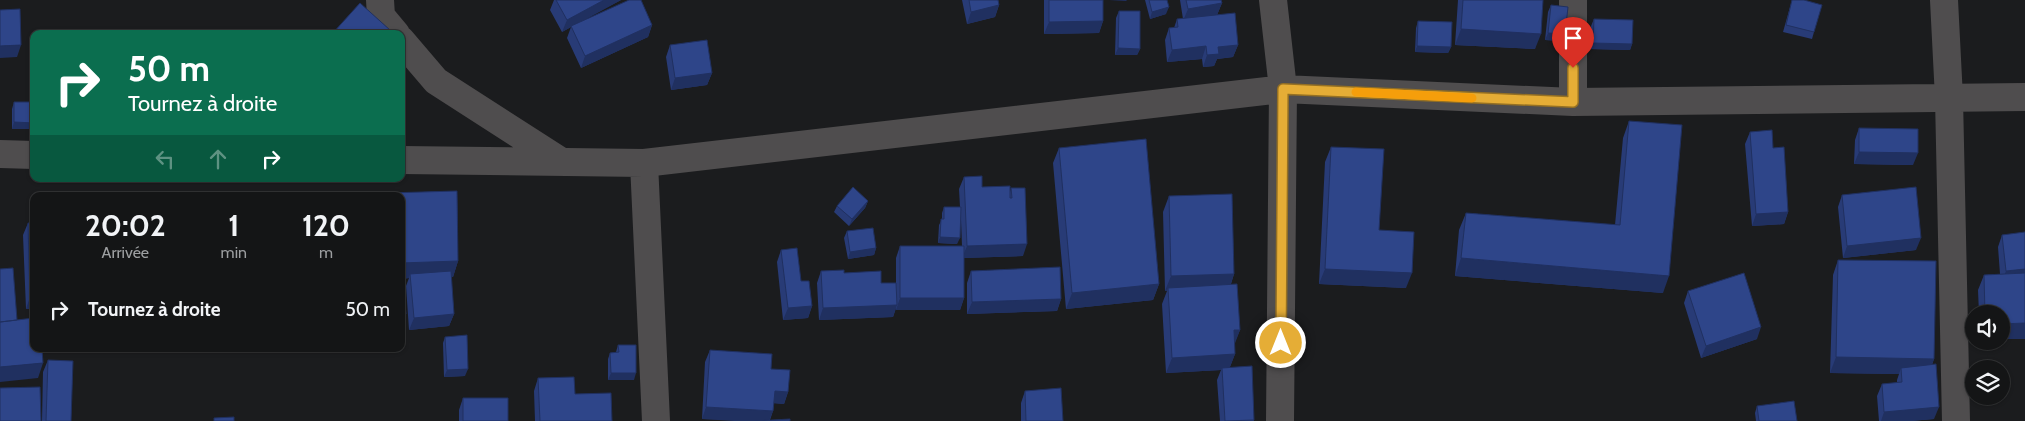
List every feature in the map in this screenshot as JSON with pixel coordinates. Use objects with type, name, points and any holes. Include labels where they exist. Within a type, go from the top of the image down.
[{"type":"street","points":[[380,0],[381,16],[393,30]]},
{"type":"street","points":[[1273,0],[1283,89],[1280,421]]},
{"type":"street","points":[[1573,0],[1573,102]]},
{"type":"street","points":[[1944,0],[1949,98],[1956,421]]},
{"type":"street","points":[[405,45],[436,81],[562,162]]},
{"type":"street","points":[[405,160],[644,163],[1283,89],[1573,102],[2025,97]]},
{"type":"street","points":[[0,154],[30,155]]},
{"type":"street","points":[[644,163],[656,421]]},
{"type":"building","points":[[556,0],[604,0],[567,20]]},
{"type":"building","points":[[629,0],[641,0],[652,25],[585,56],[571,26]]},
{"type":"building","points":[[969,0],[998,0],[999,5],[971,12]]},
{"type":"building","points":[[1049,0],[1103,0],[1103,21],[1049,22]]},
{"type":"building","points":[[1149,0],[1167,0],[1169,7],[1152,12]]},
{"type":"building","points":[[1186,0],[1221,0],[1222,3],[1188,9]]},
{"type":"building","points":[[1463,0],[1543,0],[1541,34],[1461,29]]},
{"type":"building","points":[[1792,0],[1804,0],[1822,5],[1814,32],[1786,25]]},
{"type":"building","points":[[360,3],[390,30],[336,30]]},
{"type":"building","points":[[1551,5],[1568,7],[1565,34],[1548,33]]},
{"type":"building","points":[[20,9],[21,45],[0,46],[0,10]]},
{"type":"building","points":[[1119,11],[1140,11],[1140,49],[1118,48]]},
{"type":"building","points":[[1235,13],[1238,45],[1218,47],[1219,54],[1207,55],[1206,46],[1172,50],[1169,28],[1178,27],[1177,19]]},
{"type":"building","points":[[1594,19],[1633,20],[1632,44],[1593,43]]},
{"type":"building","points":[[1418,21],[1452,22],[1451,47],[1417,46]]},
{"type":"building","points":[[707,40],[712,73],[675,78],[670,45]]},
{"type":"building","points":[[14,102],[30,102],[30,123],[14,122]]},
{"type":"building","points":[[1629,121],[1682,125],[1669,276],[1461,258],[1466,213],[1620,225]]},
{"type":"building","points":[[1859,128],[1918,129],[1918,153],[1859,152]]},
{"type":"building","points":[[1772,130],[1773,148],[1784,147],[1788,212],[1756,214],[1750,132]]},
{"type":"building","points":[[1146,139],[1159,284],[1072,293],[1059,148]]},
{"type":"building","points":[[1331,147],[1384,149],[1379,230],[1414,232],[1412,273],[1325,269]]},
{"type":"building","points":[[982,176],[982,187],[1010,186],[1010,198],[1012,198],[1011,188],[1025,188],[1027,244],[967,246],[964,177]]},
{"type":"building","points":[[853,187],[868,201],[852,219],[837,206]]},
{"type":"building","points":[[1916,187],[1921,238],[1847,246],[1842,195]]},
{"type":"building","points":[[457,191],[458,261],[405,263],[405,192]]},
{"type":"building","points":[[1232,194],[1234,274],[1171,276],[1169,196]]},
{"type":"building","points":[[944,207],[961,207],[960,238],[940,237],[941,219],[944,219]]},
{"type":"building","points":[[28,223],[30,223],[30,297]]},
{"type":"building","points":[[873,228],[876,248],[850,252],[847,231]]},
{"type":"building","points":[[2025,232],[2025,269],[2006,271],[2002,235]]},
{"type":"building","points":[[900,246],[964,246],[964,298],[900,298]]},
{"type":"building","points":[[797,248],[801,281],[809,281],[812,306],[788,308],[781,250]]},
{"type":"building","points":[[1838,260],[1936,261],[1934,359],[1836,357]]},
{"type":"building","points":[[1060,267],[1061,299],[972,302],[971,271]]},
{"type":"building","points":[[13,268],[17,320],[0,322],[0,269]]},
{"type":"building","points":[[844,270],[844,273],[881,271],[881,283],[896,283],[897,305],[823,308],[821,271]]},
{"type":"building","points":[[451,271],[454,314],[414,318],[410,274]]},
{"type":"building","points":[[1744,273],[1761,327],[1706,346],[1688,291]]},
{"type":"building","points":[[2025,273],[2025,323],[2010,324],[2010,305],[1985,305],[1984,275]]},
{"type":"building","points":[[1237,284],[1240,330],[1234,330],[1235,354],[1172,358],[1168,288]]},
{"type":"building","points":[[30,318],[30,352],[42,352],[43,363],[0,367],[0,322]]},
{"type":"building","points":[[467,335],[468,369],[447,370],[445,337]]},
{"type":"building","points":[[618,345],[636,345],[636,373],[611,373],[610,353],[619,352]]},
{"type":"building","points":[[710,350],[772,354],[771,369],[790,370],[788,392],[775,391],[773,411],[706,407]]},
{"type":"building","points":[[48,360],[73,361],[71,421],[46,421]]},
{"type":"building","points":[[1936,364],[1939,407],[1884,412],[1882,384],[1902,382],[1901,368]]},
{"type":"building","points":[[1252,366],[1254,420],[1225,421],[1222,368]]},
{"type":"building","points":[[574,377],[575,394],[611,393],[612,421],[540,421],[538,378]]},
{"type":"building","points":[[40,387],[41,421],[0,421],[0,388]]},
{"type":"building","points":[[1061,388],[1063,421],[1026,421],[1025,391]]},
{"type":"building","points":[[463,398],[508,398],[508,421],[463,421]]},
{"type":"building","points":[[1794,401],[1797,421],[1759,421],[1757,406]]},
{"type":"building","points":[[234,417],[234,421],[214,421],[214,418]]},
{"type":"building","points":[[790,419],[790,421],[755,421]]},
{"type":"slow traffic","points":[[1356,92],[1472,98]]},
{"type":"route","points":[[1281,343],[1283,89],[1573,102],[1573,68]]}]
